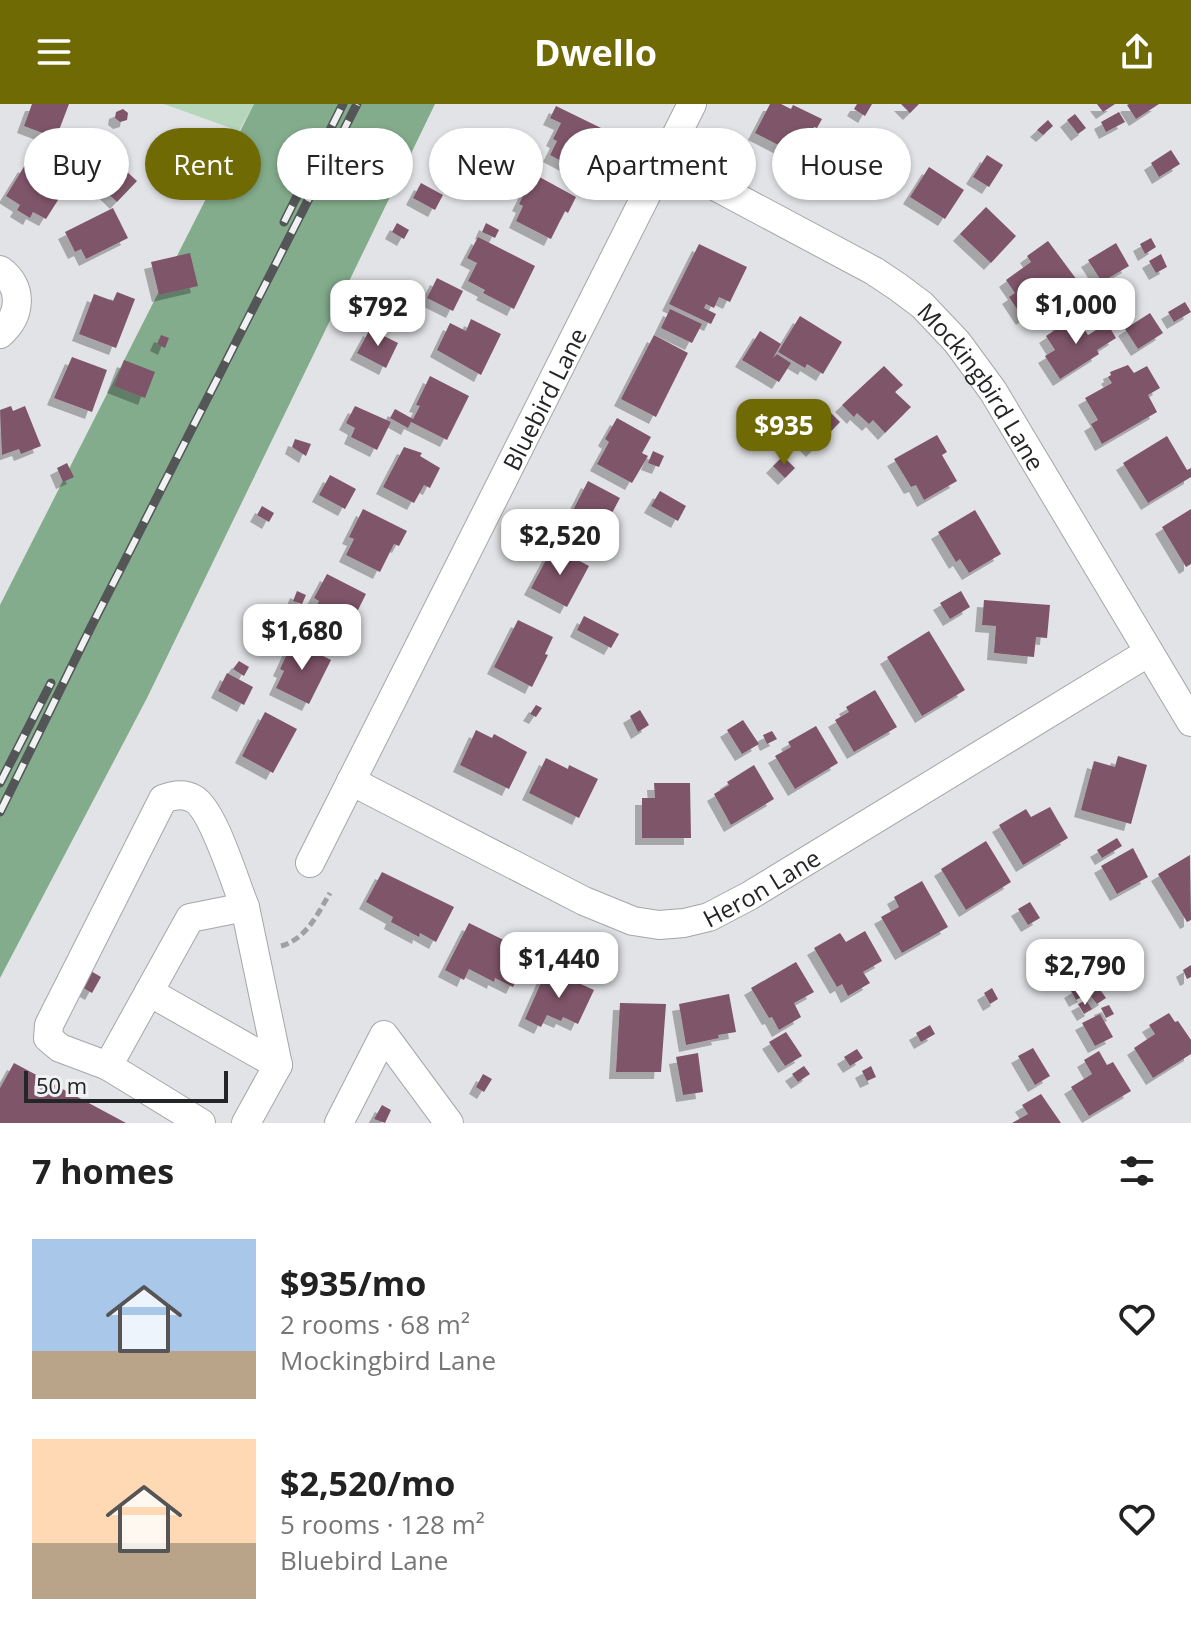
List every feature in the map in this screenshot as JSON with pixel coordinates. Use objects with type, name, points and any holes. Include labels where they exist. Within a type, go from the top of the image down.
[{"type":"street","name":"Bluebird Lane","points":[[681,128],[692,104]]},
{"type":"street","name":"Bluebird Lane","points":[[310,863],[646,200]]},
{"type":"street","name":"Mockingbird Lane","points":[[741,200],[874,271],[922,305],[957,342],[993,391],[1191,722]]},
{"type":"street","points":[[0,270],[15,286],[18,299],[16,313],[0,334]]},
{"type":"street","name":"Heron Lane","points":[[351,781],[611,914],[659,925],[684,923],[709,917],[749,896],[1149,652]]},
{"type":"street","points":[[201,1123],[108,1066],[60,1048],[48,1038],[49,1025],[163,799],[177,794],[195,799],[213,823],[245,907],[278,1065],[246,1123]]},
{"type":"street","points":[[108,1066],[190,918],[245,907]]},
{"type":"street","points":[[149,992],[278,1065]]},
{"type":"street","points":[[339,1123],[384,1035],[449,1123]]},
{"type":"path","points":[[292,943],[309,927],[330,893]]},
{"type":"green space","points":[[164,104],[254,104],[241,128],[231,128]]},
{"type":"green space","points":[[254,104],[435,104],[413,149],[413,128],[277,128],[277,200],[388,200],[147,698],[0,978],[0,605],[205,200],[261,200],[261,128],[242,128]]},
{"type":"building","points":[[32,104],[69,104],[60,128],[24,126]]},
{"type":"building","points":[[770,104],[781,104],[791,109],[793,105],[822,119],[817,128],[772,128],[772,142],[756,131]]},
{"type":"building","points":[[857,104],[872,104],[865,116],[854,109]]},
{"type":"building","points":[[901,104],[919,104],[910,113]]},
{"type":"building","points":[[1097,104],[1115,104],[1103,112]]},
{"type":"building","points":[[1129,104],[1159,104],[1136,119]]},
{"type":"building","points":[[556,106],[601,128],[559,128],[559,160],[550,155],[557,141],[553,139],[561,123],[550,118]]},
{"type":"building","points":[[123,109],[128,113],[127,120],[120,122],[115,118],[116,112]]},
{"type":"building","points":[[1119,112],[1125,122],[1106,132],[1101,122]]},
{"type":"building","points":[[1075,114],[1086,128],[1078,134],[1067,120]]},
{"type":"building","points":[[1048,120],[1053,126],[1043,135],[1037,130]]},
{"type":"building","points":[[1171,150],[1180,164],[1159,177],[1151,163]]},
{"type":"building","points":[[987,155],[1003,165],[989,187],[973,177]]},
{"type":"building","points":[[24,167],[24,200],[58,200],[46,219],[33,212],[30,218],[17,210],[20,205],[6,196]]},
{"type":"building","points":[[929,167],[964,190],[945,219],[911,195]]},
{"type":"building","points":[[129,174],[137,181],[129,189]]},
{"type":"building","points":[[543,179],[559,188],[559,200],[574,200],[568,213],[565,211],[551,239],[516,221],[523,206],[519,204],[521,200],[543,200]]},
{"type":"building","points":[[421,183],[429,187],[429,200],[440,200],[435,210],[413,198]]},
{"type":"building","points":[[986,207],[1016,236],[991,263],[960,234]]},
{"type":"building","points":[[113,208],[128,238],[86,259],[81,249],[75,252],[65,232]]},
{"type":"building","points":[[397,223],[409,230],[404,239],[392,232]]},
{"type":"building","points":[[486,223],[499,230],[495,238],[482,232]]},
{"type":"building","points":[[478,237],[535,266],[514,309],[483,293],[485,290],[468,281],[477,263],[467,258]]},
{"type":"building","points":[[1151,238],[1156,247],[1145,254],[1140,244]]},
{"type":"building","points":[[1048,241],[1077,280],[1023,318],[1009,297],[1015,293],[1006,280],[1031,262],[1027,256]]},
{"type":"building","points":[[1116,243],[1129,266],[1102,282],[1088,260]]},
{"type":"building","points":[[699,244],[747,267],[730,302],[719,297],[714,308],[706,304],[704,308],[716,314],[711,324],[669,304]]},
{"type":"building","points":[[190,253],[198,286],[159,295],[151,262]]},
{"type":"building","points":[[1161,254],[1167,267],[1156,273],[1149,261]]},
{"type":"building","points":[[437,278],[463,291],[453,311],[427,298]]},
{"type":"building","points":[[117,292],[135,299],[116,348],[79,334],[94,294],[113,301]]},
{"type":"building","points":[[1185,302],[1191,312],[1174,322],[1168,312]]},
{"type":"building","points":[[670,309],[702,324],[692,343],[661,328]]},
{"type":"building","points":[[1150,313],[1163,333],[1138,349],[1125,329]]},
{"type":"building","points":[[800,316],[842,342],[823,374],[807,364],[805,368],[778,352]]},
{"type":"building","points":[[1076,316],[1088,335],[1107,323],[1116,338],[1097,350],[1099,354],[1060,379],[1045,356],[1055,350],[1046,336],[1061,326],[1058,322],[1061,320],[1064,324]]},
{"type":"building","points":[[471,319],[501,334],[481,375],[437,350],[450,323],[466,331]]},
{"type":"building","points":[[370,329],[398,343],[386,368],[357,353]]},
{"type":"building","points":[[760,331],[781,344],[773,358],[777,354],[791,363],[779,382],[742,360]]},
{"type":"building","points":[[161,335],[169,338],[165,348],[157,344]]},
{"type":"building","points":[[654,335],[688,353],[656,417],[621,399]]},
{"type":"building","points":[[72,357],[107,370],[92,412],[54,398]]},
{"type":"building","points":[[124,360],[155,372],[145,398],[114,386]]},
{"type":"building","points":[[1128,365],[1134,373],[1147,366],[1160,388],[1148,395],[1157,412],[1102,444],[1091,424],[1098,420],[1085,398],[1112,383],[1108,377],[1110,372]]},
{"type":"building","points":[[884,366],[903,385],[895,392],[911,407],[885,433],[873,420],[869,424],[857,413],[854,417],[842,405]]},
{"type":"building","points":[[430,376],[469,396],[447,440],[411,422],[408,428],[390,418],[395,409],[413,419]]},
{"type":"building","points":[[820,402],[840,422],[813,450],[792,429]]},
{"type":"building","points":[[11,406],[13,411],[25,406],[41,446],[21,454],[19,449],[2,455],[0,410]]},
{"type":"building","points":[[355,406],[391,422],[377,450],[351,437],[355,428],[346,423]]},
{"type":"building","points":[[617,418],[651,437],[642,453],[648,456],[632,483],[597,464],[609,442],[605,439]]},
{"type":"building","points":[[937,435],[947,452],[942,455],[957,481],[924,500],[916,485],[911,487],[894,459]]},
{"type":"building","points":[[1167,436],[1187,470],[1191,468],[1191,477],[1148,503],[1123,463]]},
{"type":"building","points":[[295,439],[311,444],[306,456],[292,447]]},
{"type":"building","points":[[404,447],[422,453],[420,456],[440,468],[430,488],[424,485],[414,503],[383,487]]},
{"type":"building","points":[[653,451],[664,456],[659,467],[648,463]]},
{"type":"building","points":[[783,456],[795,468],[785,478],[773,466]]},
{"type":"building","points":[[67,463],[74,477],[63,482],[57,468]]},
{"type":"building","points":[[330,475],[356,489],[345,509],[319,495]]},
{"type":"building","points":[[588,481],[620,498],[612,513],[617,517],[601,547],[564,528]]},
{"type":"building","points":[[660,491],[686,506],[678,521],[651,506]]},
{"type":"building","points":[[262,506],[274,513],[269,522],[257,515]]},
{"type":"building","points":[[363,509],[407,531],[399,546],[394,544],[380,572],[346,555],[354,539],[349,537]]},
{"type":"building","points":[[1191,509],[1191,564],[1186,567],[1162,527]]},
{"type":"building","points":[[975,510],[1001,554],[969,573],[960,559],[956,562],[938,532]]},
{"type":"building","points":[[553,547],[589,566],[567,607],[531,588]]},
{"type":"building","points":[[327,574],[366,594],[344,638],[309,620],[319,601],[314,598]]},
{"type":"building","points":[[297,591],[306,595],[302,604],[293,601]]},
{"type":"building","points":[[961,591],[970,607],[950,619],[940,603]]},
{"type":"building","points":[[984,600],[1050,605],[1047,638],[1036,637],[1034,657],[994,653],[996,626],[982,625]]},
{"type":"building","points":[[584,616],[619,634],[611,648],[577,630]]},
{"type":"building","points":[[518,620],[553,637],[532,687],[494,667]]},
{"type":"building","points":[[929,631],[965,690],[922,716],[887,657]]},
{"type":"building","points":[[293,641],[331,660],[309,704],[276,688],[284,671],[280,669]]},
{"type":"building","points":[[239,661],[249,667],[244,676],[233,669]]},
{"type":"building","points":[[227,673],[253,687],[244,705],[218,691]]},
{"type":"building","points":[[875,690],[897,727],[854,752],[835,720],[849,712],[846,707]]},
{"type":"building","points":[[536,705],[542,708],[536,717],[530,714]]},
{"type":"building","points":[[640,710],[649,725],[638,732],[630,716]]},
{"type":"building","points":[[265,712],[297,729],[273,773],[242,756]]},
{"type":"building","points":[[743,720],[759,744],[742,754],[727,730]]},
{"type":"building","points":[[816,726],[838,763],[795,789],[775,756],[791,747],[788,742]]},
{"type":"building","points":[[476,730],[492,738],[494,734],[527,752],[509,789],[460,765]]},
{"type":"building","points":[[772,731],[777,739],[767,744],[763,735]]},
{"type":"building","points":[[1118,756],[1147,765],[1131,824],[1081,810],[1094,761],[1115,767]]},
{"type":"building","points":[[546,758],[598,779],[579,818],[529,793]]},
{"type":"building","points":[[754,765],[774,799],[731,825],[714,794]]},
{"type":"building","points":[[654,783],[690,783],[691,838],[642,838],[642,798],[655,798]]},
{"type":"building","points":[[1050,807],[1068,838],[1023,865],[999,825],[1026,809],[1031,817]]},
{"type":"building","points":[[1117,838],[1122,846],[1102,858],[1097,850]]},
{"type":"building","points":[[986,841],[1011,882],[966,910],[941,869]]},
{"type":"building","points":[[1133,848],[1148,877],[1117,894],[1101,866]]},
{"type":"building","points":[[1190,855],[1191,920],[1187,922],[1158,874]]},
{"type":"building","points":[[382,872],[454,907],[436,942],[391,922],[393,917],[366,902]]},
{"type":"building","points":[[922,881],[948,927],[902,953],[881,917],[899,907],[894,897]]},
{"type":"building","points":[[1030,902],[1040,918],[1028,925],[1018,909]]},
{"type":"building","points":[[469,923],[530,953],[513,987],[495,978],[494,982],[469,969],[464,980],[445,970]]},
{"type":"building","points":[[865,931],[882,961],[863,972],[870,983],[848,996],[842,984],[837,987],[814,948],[840,933],[846,942]]},
{"type":"building","points":[[796,962],[814,992],[794,1003],[801,1017],[779,1030],[751,988]]},
{"type":"building","points":[[1191,965],[1191,977],[1187,979],[1183,970]]},
{"type":"building","points":[[84,967],[101,977],[92,993],[75,983]]},
{"type":"building","points":[[547,969],[594,990],[578,1024],[563,1017],[561,1021],[547,1015],[541,1027],[525,1019]]},
{"type":"building","points":[[1079,986],[1085,995],[1076,1000],[1071,991]]},
{"type":"building","points":[[992,988],[998,999],[990,1004],[984,993]]},
{"type":"building","points":[[1099,988],[1106,998],[1097,1004],[1090,995]]},
{"type":"building","points":[[729,994],[736,1032],[686,1045],[679,1004]]},
{"type":"building","points":[[1086,1000],[1092,1009],[1084,1014],[1078,1004]]},
{"type":"building","points":[[620,1003],[666,1004],[661,1072],[616,1072]]},
{"type":"building","points":[[1109,1005],[1114,1014],[1106,1018],[1101,1008]]},
{"type":"building","points":[[1169,1013],[1191,1040],[1191,1054],[1153,1078],[1134,1048],[1155,1034],[1149,1025]]},
{"type":"building","points":[[1100,1014],[1113,1037],[1095,1046],[1082,1023]]},
{"type":"building","points":[[930,1025],[935,1034],[921,1042],[916,1033]]},
{"type":"building","points":[[786,1032],[802,1056],[785,1066],[769,1042]]},
{"type":"building","points":[[1033,1048],[1050,1076],[1035,1085],[1018,1056]]},
{"type":"building","points":[[857,1049],[863,1058],[850,1066],[844,1057]]},
{"type":"building","points":[[1099,1051],[1107,1065],[1113,1062],[1131,1091],[1089,1116],[1071,1087],[1092,1074],[1084,1060]]},
{"type":"building","points":[[698,1053],[703,1092],[683,1095],[676,1057]]},
{"type":"building","points":[[14,1063],[126,1123],[0,1123],[0,1088]]},
{"type":"building","points":[[804,1066],[810,1074],[798,1082],[792,1074]]},
{"type":"building","points":[[871,1066],[876,1077],[867,1081],[862,1071]]},
{"type":"building","points":[[483,1074],[492,1079],[484,1092],[476,1087]]},
{"type":"building","points":[[1041,1094],[1061,1123],[1012,1123],[1028,1114],[1022,1105]]},
{"type":"building","points":[[382,1105],[391,1110],[385,1123],[374,1119]]},
{"type":"railway","points":[[284,222],[343,104]]},
{"type":"railway","points":[[0,812],[357,104]]},
{"type":"railway","points":[[0,783],[51,683]]}]
